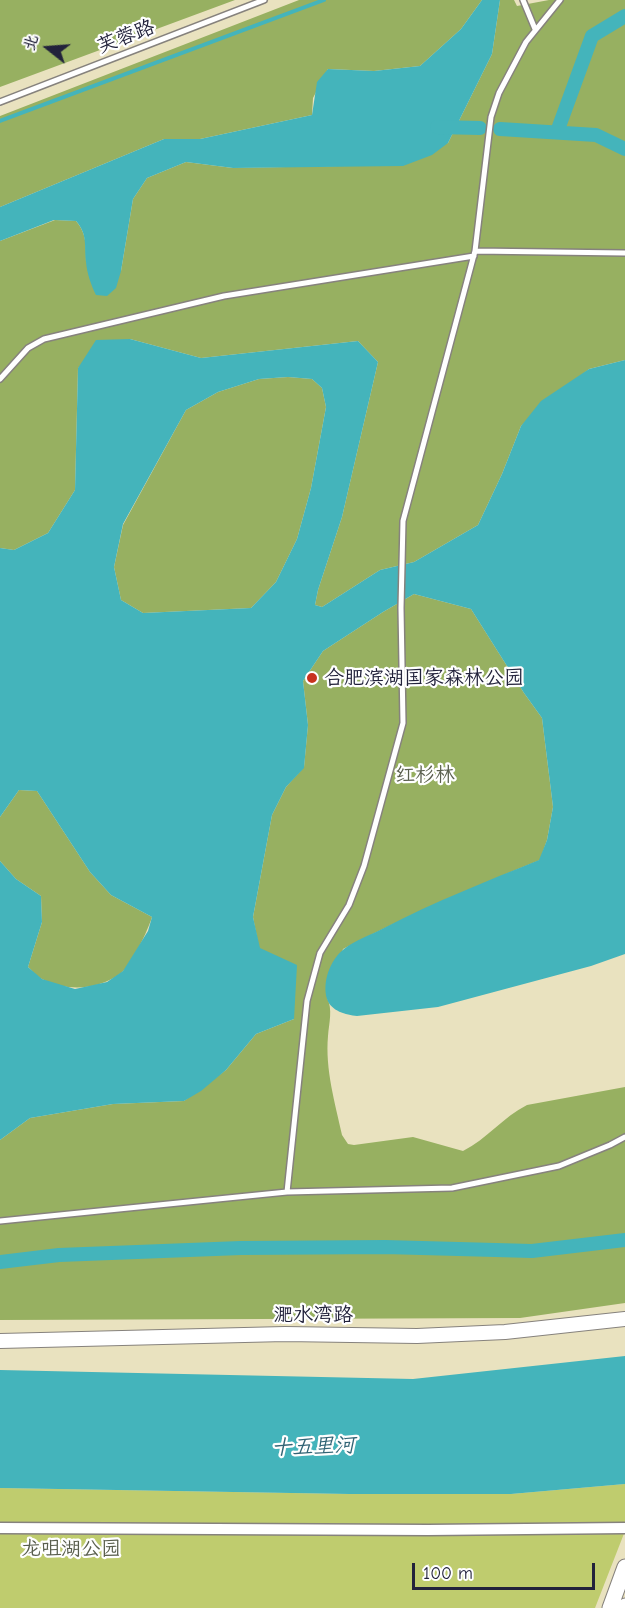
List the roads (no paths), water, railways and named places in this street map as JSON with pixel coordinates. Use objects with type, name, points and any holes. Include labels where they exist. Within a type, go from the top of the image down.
[{"type":"main road","points":[[610,1608],[625,1567]]},
{"type":"street","name":"淝水湾路","points":[[0,1341],[285,1334],[417,1336],[505,1332],[625,1319]]},
{"type":"street","points":[[0,1528],[428,1530],[625,1528]]},
{"type":"lane","name":"芙蓉路","points":[[0,102],[264,0]]},
{"type":"lane","points":[[523,0],[535,29]]},
{"type":"lane","points":[[287,1192],[307,1001],[320,953],[349,905],[364,866],[403,723],[401,559],[403,521],[474,254],[491,117],[499,93],[535,29],[560,0]]},
{"type":"lane","points":[[0,379],[28,348],[44,339],[224,296],[474,254],[625,253]]},
{"type":"lane","points":[[0,1221],[287,1192],[452,1188],[559,1166],[625,1137]]},
{"type":"water","points":[[482,0],[500,0],[492,54],[448,143],[432,155],[403,166],[233,168],[186,162],[147,178],[133,199],[121,271],[116,288],[107,296],[96,295],[92,287],[88,275],[84,236],[76,221],[54,220],[0,241],[0,207],[164,139],[200,139],[312,115],[317,82],[328,69],[374,71],[420,66],[461,29]]},
{"type":"water","points":[[130,339],[201,358],[358,341],[378,362],[342,517],[318,590],[315,605],[322,607],[380,570],[414,562],[478,525],[521,426],[541,401],[589,369],[625,360],[625,954],[591,966],[438,1007],[357,1016],[339,1012],[329,1003],[326,979],[331,965],[344,949],[422,909],[539,860],[547,840],[553,807],[542,718],[471,609],[414,594],[323,651],[303,681],[308,725],[304,768],[286,787],[272,815],[253,917],[260,948],[297,965],[294,1019],[256,1034],[226,1070],[201,1091],[184,1101],[113,1104],[30,1118],[0,1140],[0,861],[16,879],[41,896],[42,922],[28,967],[42,979],[75,989],[107,982],[123,971],[148,931],[152,917],[111,895],[90,872],[37,791],[19,790],[0,817],[0,548],[14,550],[48,533],[75,490],[78,368],[96,340]],"holes":[[[288,377],[312,379],[322,388],[326,407],[311,488],[297,539],[276,582],[251,608],[143,613],[121,600],[114,567],[123,524],[186,410],[218,392],[259,379]]]},
{"type":"water","name":"十五里河","points":[[625,1356],[625,1484],[511,1494],[349,1494],[0,1488],[0,1370],[413,1379]]},
{"type":"waterway","points":[[0,121],[324,0]]},
{"type":"waterway","points":[[557,132],[592,36],[625,16]]},
{"type":"waterway","points":[[437,127],[480,128]]},
{"type":"waterway","points":[[500,129],[596,135],[625,149]]},
{"type":"waterway","points":[[0,1262],[59,1255],[241,1248],[385,1247],[532,1251],[625,1240]]},
{"type":"place","name":"合肥滨湖国家森林公园","points":[[312,678]]},
{"type":"park label","name":"红杉林","points":[[425,775]]},
{"type":"park label","name":"龙咀湖公园","points":[[71,1549]]}]
